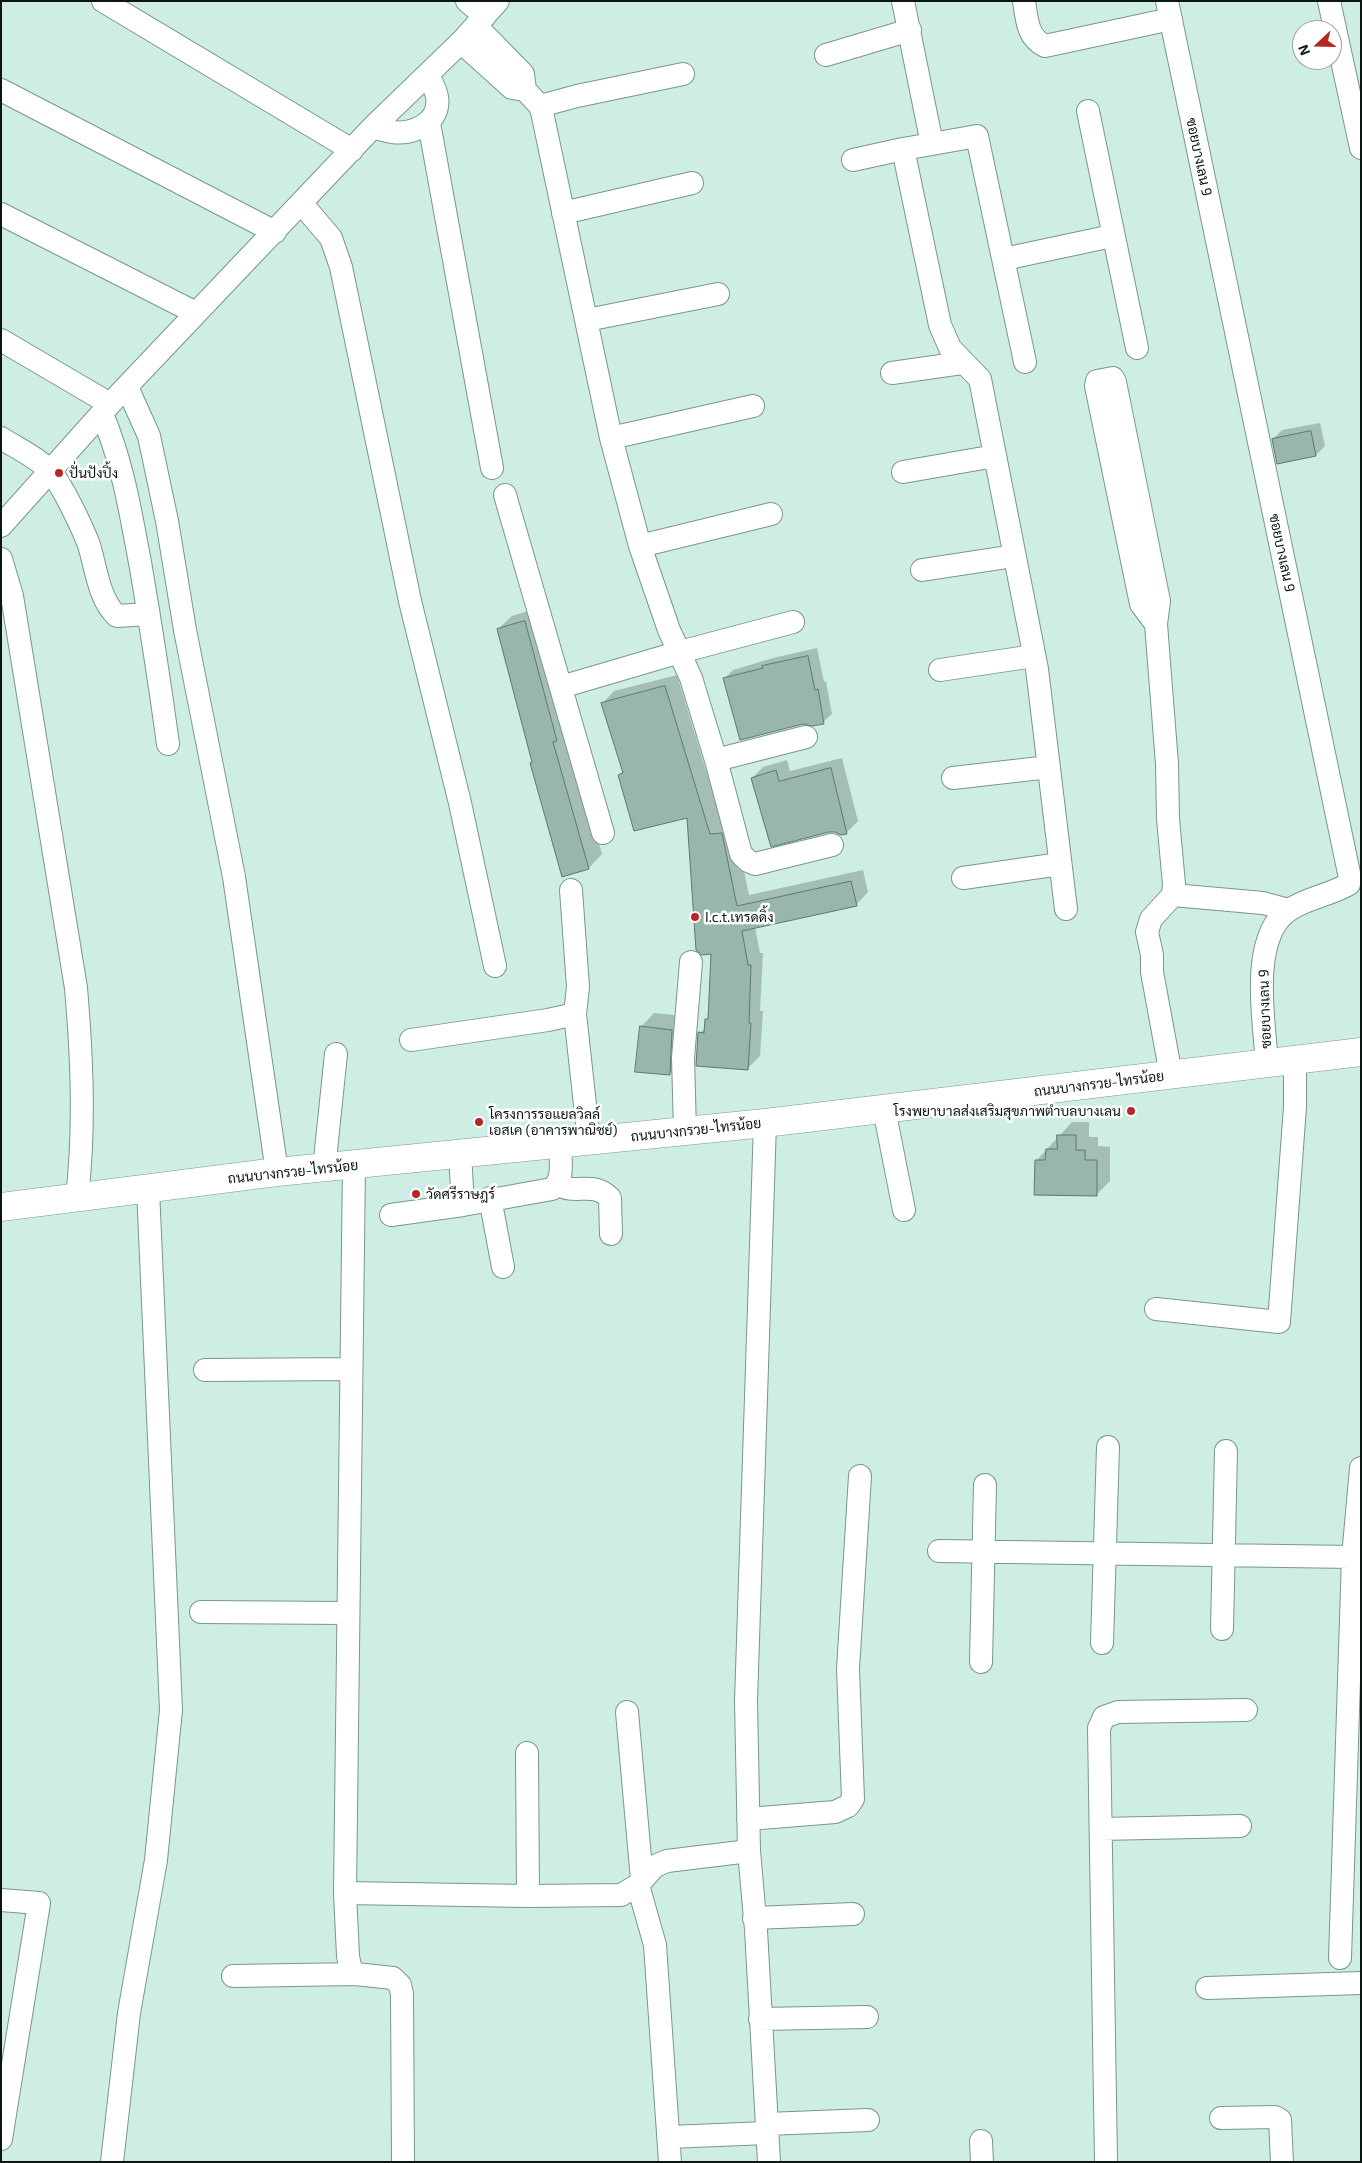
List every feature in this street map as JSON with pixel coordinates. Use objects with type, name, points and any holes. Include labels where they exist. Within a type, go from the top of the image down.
[{"type":"main road","name":"ถนนบางกรวย-ไทรน้อย","points":[[1,1206],[277,1172],[324,1169],[765,1123],[1267,1062],[1360,1056]]},
{"type":"street","points":[[103,1],[352,150]]},
{"type":"street","points":[[467,1],[480,22],[523,74],[525,90],[540,106],[547,129],[563,213],[612,438],[640,546],[665,618],[691,678],[742,854],[748,861],[755,864],[832,845]]},
{"type":"street","points":[[903,1],[932,144]]},
{"type":"street","points":[[1024,1],[1028,28],[1033,38],[1045,46],[1169,10]]},
{"type":"street","points":[[1329,1],[1361,148]]},
{"type":"street","name":"ซอยบางเลน 9","points":[[1169,10],[1350,878],[1349,884],[1289,910],[1278,919],[1265,948],[1261,984],[1267,1062]]},
{"type":"street","points":[[1,526],[50,470],[196,313],[302,204],[373,127],[480,22]]},
{"type":"street","points":[[826,55],[910,30]]},
{"type":"street","points":[[540,106],[577,96],[683,74]]},
{"type":"street","points":[[373,127],[393,132],[407,132],[429,123],[436,112],[437,96],[428,75]]},
{"type":"street","points":[[1,90],[275,232]]},
{"type":"street","points":[[1088,110],[1112,236],[1137,348]]},
{"type":"street","points":[[429,123],[492,468]]},
{"type":"street","points":[[853,160],[977,136],[1025,362]]},
{"type":"street","points":[[903,150],[940,325],[950,348],[962,363],[980,379],[1034,656],[1066,909]]},
{"type":"street","points":[[563,213],[692,183]]},
{"type":"street","points":[[302,204],[331,238],[341,267],[410,601],[460,803],[495,966]]},
{"type":"street","points":[[1,214],[196,313]]},
{"type":"street","points":[[1004,259],[1112,236]]},
{"type":"street","points":[[586,320],[718,294]]},
{"type":"street","points":[[1,340],[106,409],[122,473],[148,614],[168,744]]},
{"type":"street","points":[[892,374],[962,363]]},
{"type":"street","points":[[1156,624],[1141,604],[1096,386],[1097,381],[1108,378],[1113,378],[1115,382],[1160,601],[1156,624],[1167,764],[1168,819],[1173,895],[1151,919],[1147,932],[1152,955],[1152,972],[1172,1075]]},
{"type":"street","points":[[127,387],[149,436],[167,521],[185,630],[234,877],[277,1172]]},
{"type":"street","points":[[612,438],[753,406]]},
{"type":"street","points":[[1,438],[50,470],[70,505],[88,543],[105,599],[111,610],[117,616],[148,614]]},
{"type":"street","points":[[904,472],[995,456]]},
{"type":"street","points":[[505,495],[603,833]]},
{"type":"street","points":[[640,546],[771,514]]},
{"type":"street","points":[[922,570],[1014,556]]},
{"type":"street","points":[[1,559],[12,596],[76,988],[80,1033],[83,1138],[77,1197]]},
{"type":"street","points":[[561,687],[680,652],[793,622]]},
{"type":"street","points":[[940,670],[1034,656]]},
{"type":"street","points":[[716,760],[806,737]]},
{"type":"street","points":[[953,778],[1048,767]]},
{"type":"street","points":[[963,878],[1060,864]]},
{"type":"street","points":[[571,890],[578,987],[575,1014],[589,1141]]},
{"type":"street","points":[[1173,895],[1263,903],[1289,910]]},
{"type":"street","points":[[685,1131],[683,1058],[691,962]]},
{"type":"street","points":[[411,1040],[575,1014]]},
{"type":"street","points":[[324,1169],[336,1054]]},
{"type":"street","points":[[1156,1310],[1279,1322],[1296,1107],[1295,1060]]},
{"type":"street","points":[[884,1109],[904,1210]]},
{"type":"street","points":[[765,1123],[746,1701],[749,1851],[769,2162]]},
{"type":"street","points":[[391,1215],[463,1205],[490,1198],[552,1189],[560,1178],[560,1144]]},
{"type":"street","points":[[460,1154],[463,1205]]},
{"type":"street","points":[[354,1165],[345,1893],[348,1956],[350,1966],[355,1974]]},
{"type":"street","points":[[557,1184],[566,1190],[600,1189],[606,1193],[610,1198],[610,1234]]},
{"type":"street","points":[[112,2162],[129,2013],[156,1860],[172,1710],[148,1189]]},
{"type":"street","points":[[490,1198],[503,1267]]},
{"type":"street","points":[[206,1370],[351,1369]]},
{"type":"street","points":[[1102,1644],[1108,1447]]},
{"type":"street","points":[[1222,1629],[1226,1450]]},
{"type":"street","points":[[1340,1958],[1353,1558],[1361,1468]]},
{"type":"street","points":[[748,1819],[835,1812],[848,1806],[853,1798],[848,1669],[860,1476]]},
{"type":"street","points":[[981,1662],[985,1485]]},
{"type":"street","points":[[939,1551],[1353,1558]]},
{"type":"street","points":[[201,1612],[348,1613]]},
{"type":"street","points":[[1106,2162],[1099,1728],[1104,1717],[1118,1712],[1246,1710]]},
{"type":"street","points":[[627,1712],[640,1883],[655,1945],[670,2162]]},
{"type":"street","points":[[528,1753],[528,1896]]},
{"type":"street","points":[[1101,1829],[1240,1826]]},
{"type":"street","points":[[345,1893],[528,1896],[620,1895],[640,1883],[655,1866],[668,1862],[749,1851]]},
{"type":"street","points":[[1,1900],[39,1903],[1,2139]]},
{"type":"street","points":[[754,1918],[853,1914]]},
{"type":"street","points":[[233,1976],[355,1974],[394,1978],[400,1985],[402,1994],[403,2162]]},
{"type":"street","points":[[1207,1988],[1361,1983]]},
{"type":"street","points":[[760,2019],[867,2017]]},
{"type":"street","points":[[1221,2118],[1275,2117],[1280,2120],[1282,2162]]},
{"type":"street","points":[[669,2137],[868,2120]]},
{"type":"building","points":[[1311,431],[1316,456],[1277,464],[1272,439]]},
{"type":"building","points":[[525,621],[557,741],[553,742],[589,869],[562,877],[530,763],[532,762],[497,629]]},
{"type":"building","points":[[808,656],[815,690],[818,689],[824,724],[812,726],[803,724],[740,740],[723,678],[763,668],[762,666]]},
{"type":"building","points":[[665,686],[710,834],[722,833],[737,906],[851,881],[857,906],[742,931],[748,965],[751,965],[749,1023],[751,1023],[748,1070],[696,1066],[698,1032],[704,1033],[705,1019],[708,1019],[711,954],[702,955],[696,950],[687,818],[634,831],[618,775],[623,773],[601,703]]},
{"type":"building","points":[[831,768],[847,834],[841,835],[829,832],[771,847],[751,778],[776,770],[779,781]]},
{"type":"building","points":[[640,1026],[672,1030],[670,1075],[635,1072]]},
{"type":"building","points":[[1057,1135],[1076,1135],[1076,1150],[1085,1150],[1085,1160],[1097,1160],[1097,1196],[1034,1195],[1035,1160],[1045,1160],[1046,1149],[1057,1149]]},
{"type":"place","name":"ปั่นปังปิ้ง","points":[[59,473]]},
{"type":"place","name":"I.c.t.เทรดดิ้ง","points":[[695,917]]},
{"type":"place","name":"โรงพยาบาลส่งเสริมสุขภาพตำบลบางเลน","points":[[1131,1111]]},
{"type":"place","name":"โครงการรอแยลวิลล์ เอสเค (อาคารพาณิชย์)","points":[[479,1122]]},
{"type":"place","name":"วัดศรีราษฎร์","points":[[416,1194]]}]
